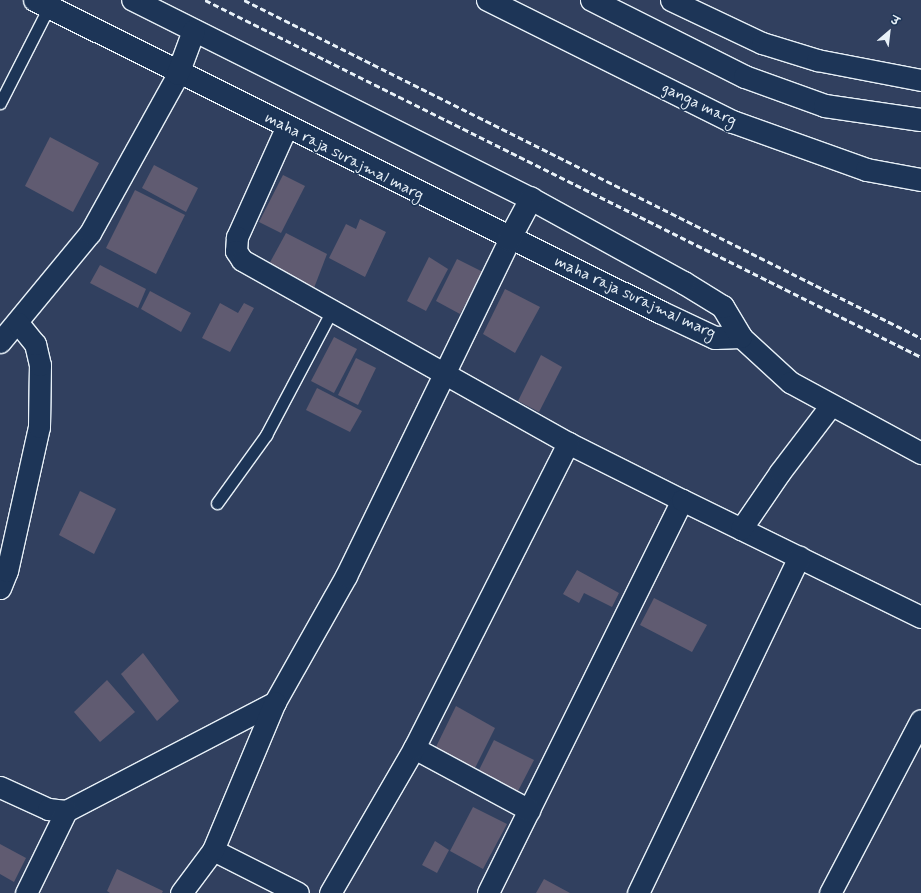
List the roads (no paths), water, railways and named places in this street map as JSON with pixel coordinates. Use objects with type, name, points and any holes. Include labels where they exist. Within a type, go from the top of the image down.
[{"type":"street","name":"maha raja surajmal marg","points":[[42,4],[509,240],[716,338],[740,337],[723,307],[531,199],[133,0]]},
{"type":"street","name":"ganga marg","points":[[488,0],[733,122],[867,170],[921,180]]},
{"type":"street","points":[[592,0],[745,77],[817,104],[921,120]]},
{"type":"street","points":[[671,0],[762,43],[817,60],[921,80]]},
{"type":"street","points":[[0,342],[18,323],[90,233],[178,74],[194,31]]},
{"type":"street","points":[[286,128],[237,237],[236,251],[242,260],[331,312],[568,444],[921,616]]},
{"type":"street","points":[[181,893],[213,850],[275,702],[346,576],[445,376],[509,240],[531,199]]},
{"type":"street","points":[[0,588],[7,572],[39,427],[40,365],[35,344],[18,323]]},
{"type":"street","points":[[740,337],[790,382],[921,453]]},
{"type":"street","points":[[741,529],[831,405]]},
{"type":"street","points":[[330,893],[414,748],[568,444]]},
{"type":"street","points":[[488,893],[682,500]]},
{"type":"street","points":[[638,893],[799,557]]},
{"type":"street","points":[[0,787],[48,809],[66,811],[275,702]]},
{"type":"street","points":[[836,889],[921,720]]},
{"type":"street","points":[[414,748],[529,810]]},
{"type":"street","points":[[26,893],[66,811]]},
{"type":"street","points":[[213,850],[298,893]]},
{"type":"lane","points":[[0,103],[42,4]]},
{"type":"lane","points":[[217,502],[266,435],[331,312]]},
{"type":"railway","points":[[205,0],[921,357]]},
{"type":"railway","points":[[244,0],[921,338]]}]
